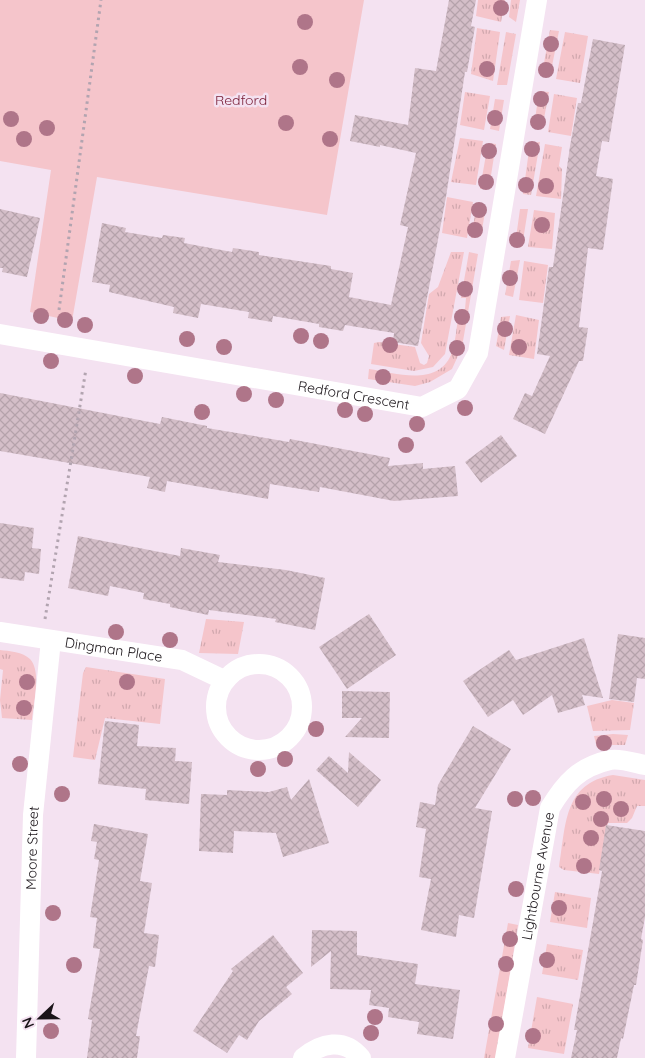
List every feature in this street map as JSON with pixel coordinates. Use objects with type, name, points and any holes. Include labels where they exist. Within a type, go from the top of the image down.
[{"type":"street","name":"Redford Crescent","points":[[0,334],[422,407],[458,389],[478,353],[536,0]]},
{"type":"street","name":"Dingman Place","points":[[0,632],[182,660],[224,680]]},
{"type":"street","name":"Moore Street","points":[[26,1058],[33,815],[46,638]]},
{"type":"street","points":[[254,664],[278,668],[290,677],[300,696],[300,718],[294,732],[276,746],[261,750],[240,746],[228,737],[219,723],[215,709],[217,694],[224,680],[240,668],[254,664]]},
{"type":"street","name":"Lightbourne Avenue","points":[[505,1058],[550,808],[564,784],[580,772],[611,759],[645,765]]},
{"type":"street","points":[[303,1058],[315,1048],[326,1044],[339,1044],[356,1052],[360,1058]]},
{"type":"path","points":[[58,310],[101,0]]},
{"type":"path","points":[[46,638],[90,350]]},
{"type":"green space","name":"Redford","points":[[0,0],[364,0],[327,215],[97,177],[72,321],[30,312],[51,170],[0,161]]},
{"type":"green space","points":[[478,0],[505,0],[501,22],[476,16]]},
{"type":"green space","points":[[511,0],[520,0],[516,22],[509,17]]},
{"type":"green space","points":[[477,28],[500,32],[493,81],[471,74]]},
{"type":"green space","points":[[550,30],[559,31],[550,76],[542,74]]},
{"type":"green space","points":[[506,32],[516,34],[507,85],[497,85]]},
{"type":"green space","points":[[565,32],[588,36],[580,83],[556,79]]},
{"type":"green space","points":[[539,91],[549,92],[542,129],[534,127]]},
{"type":"green space","points":[[465,92],[490,96],[484,130],[460,125]]},
{"type":"green space","points":[[554,94],[577,98],[571,136],[548,132]]},
{"type":"green space","points":[[495,99],[504,100],[499,131],[490,129]]},
{"type":"green space","points":[[460,138],[483,141],[476,185],[451,182]]},
{"type":"green space","points":[[540,142],[531,195],[523,194],[530,143]]},
{"type":"green space","points":[[488,143],[496,144],[489,188],[480,189]]},
{"type":"green space","points":[[545,144],[562,147],[559,166],[562,169],[561,199],[536,196]]},
{"type":"green space","points":[[447,197],[473,202],[467,238],[442,233]]},
{"type":"green space","points":[[477,203],[486,206],[481,236],[471,238]]},
{"type":"green space","points":[[520,209],[528,209],[522,247],[515,245]]},
{"type":"green space","points":[[534,210],[555,213],[552,249],[528,247]]},
{"type":"green space","points":[[451,252],[464,252],[445,354],[433,367],[414,371],[371,364],[374,343],[379,342],[415,347],[420,363],[424,365],[427,363],[429,356],[421,343],[429,294],[438,287]]},
{"type":"green space","points":[[469,252],[478,254],[462,347],[452,369],[430,382],[415,386],[368,379],[369,369],[414,376],[426,375],[445,365],[453,350],[459,309],[465,309],[466,298],[461,298]]},
{"type":"green space","points":[[520,260],[513,297],[505,295],[511,261]]},
{"type":"green space","points":[[524,261],[548,265],[543,303],[519,300]]},
{"type":"green space","points":[[516,315],[539,320],[534,359],[509,355]]},
{"type":"green space","points":[[510,316],[504,350],[496,346],[501,317]]},
{"type":"green space","points":[[206,619],[244,622],[238,654],[199,653]]},
{"type":"green space","points":[[0,650],[24,655],[34,665],[36,680],[32,720],[2,718],[0,700],[3,670],[0,669]]},
{"type":"green space","points":[[86,667],[165,679],[160,724],[105,718],[95,760],[73,757],[83,673]]},
{"type":"green space","points":[[612,700],[634,703],[630,730],[593,731],[587,706]]},
{"type":"green space","points":[[628,735],[625,745],[607,745],[597,748],[594,736]]},
{"type":"green space","points":[[613,775],[645,780],[645,806],[637,806],[632,818],[627,823],[608,823],[599,874],[564,870],[559,867],[563,836],[570,809],[576,797],[584,787]]},
{"type":"green space","points":[[555,892],[591,898],[587,928],[550,922]]},
{"type":"green space","points":[[508,923],[518,925],[496,1058],[484,1058]]},
{"type":"green space","points":[[547,944],[583,950],[578,980],[542,974]]},
{"type":"green space","points":[[537,997],[573,1004],[564,1054],[528,1048]]},
{"type":"building","points":[[449,0],[476,0],[471,26],[475,27],[467,72],[465,72],[446,197],[418,346],[393,342],[394,333],[345,325],[343,331],[319,327],[319,324],[273,316],[272,322],[248,318],[249,312],[201,304],[198,318],[173,313],[174,307],[109,292],[110,285],[92,282],[102,223],[126,228],[125,232],[162,238],[163,235],[185,238],[184,243],[232,252],[233,248],[259,252],[259,255],[331,266],[331,269],[353,273],[349,297],[391,305],[408,227],[400,225],[416,153],[350,141],[355,115],[408,125],[415,68],[436,71]]},
{"type":"building","points":[[593,39],[625,45],[609,142],[602,141],[596,176],[613,179],[603,250],[588,248],[579,327],[588,328],[583,361],[579,361],[545,434],[513,419],[525,393],[532,396],[550,356],[537,354],[549,267],[553,267],[570,146],[578,103],[581,103]]},
{"type":"building","points":[[0,209],[40,218],[27,277],[2,272],[3,268],[0,268]]},
{"type":"building","points":[[0,393],[160,424],[162,417],[207,426],[207,428],[289,442],[290,439],[390,458],[388,466],[423,463],[423,469],[455,466],[458,496],[394,501],[320,487],[319,492],[270,484],[268,499],[167,481],[165,492],[147,488],[150,477],[0,451]]},
{"type":"building","points":[[501,435],[517,456],[481,483],[465,462]]},
{"type":"building","points":[[0,523],[34,528],[32,548],[41,549],[39,574],[25,572],[24,581],[0,578]]},
{"type":"building","points":[[78,536],[180,556],[181,548],[220,555],[218,562],[286,570],[325,578],[315,630],[275,622],[276,619],[209,610],[208,615],[170,607],[170,604],[143,599],[144,593],[110,586],[108,596],[68,588]]},
{"type":"building","points":[[369,614],[396,655],[347,689],[319,647]]},
{"type":"building","points":[[618,634],[645,638],[645,679],[637,678],[634,702],[609,699]]},
{"type":"building","points":[[584,638],[603,698],[582,695],[585,705],[558,713],[552,695],[523,715],[513,700],[488,717],[463,681],[509,650],[516,660]]},
{"type":"building","points":[[342,691],[390,692],[389,738],[345,737],[362,718],[342,718]]},
{"type":"building","points":[[105,721],[139,725],[137,746],[176,748],[175,761],[192,762],[189,804],[145,800],[146,789],[98,784]]},
{"type":"building","points":[[473,726],[511,749],[475,808],[492,811],[474,918],[459,915],[456,937],[421,930],[431,879],[419,877],[426,829],[416,827],[420,802],[435,805],[438,785]]},
{"type":"building","points":[[349,752],[381,780],[358,807],[316,770],[329,756],[348,773]]},
{"type":"building","points":[[309,779],[329,843],[283,857],[276,833],[234,831],[233,853],[199,851],[201,794],[227,795],[227,790],[269,792],[287,787],[291,800]]},
{"type":"building","points":[[94,824],[148,834],[140,881],[152,883],[144,933],[159,935],[155,967],[149,966],[136,1036],[140,1036],[137,1058],[87,1058],[92,1020],[88,1019],[100,949],[93,948],[97,918],[90,917],[99,860],[94,859],[97,842],[91,841]]},
{"type":"building","points":[[606,825],[645,831],[645,917],[641,939],[643,940],[636,985],[634,985],[623,1039],[621,1038],[617,1058],[571,1058],[577,1030],[574,1030],[602,871],[599,870]]},
{"type":"building","points":[[312,930],[357,931],[357,955],[418,964],[415,984],[460,990],[453,1039],[417,1034],[419,1022],[388,1017],[389,1008],[369,1005],[371,990],[330,989],[331,951],[311,967]]},
{"type":"building","points":[[273,935],[303,973],[286,987],[292,994],[259,1021],[247,1040],[239,1035],[227,1053],[193,1031],[233,971],[231,969]]}]
